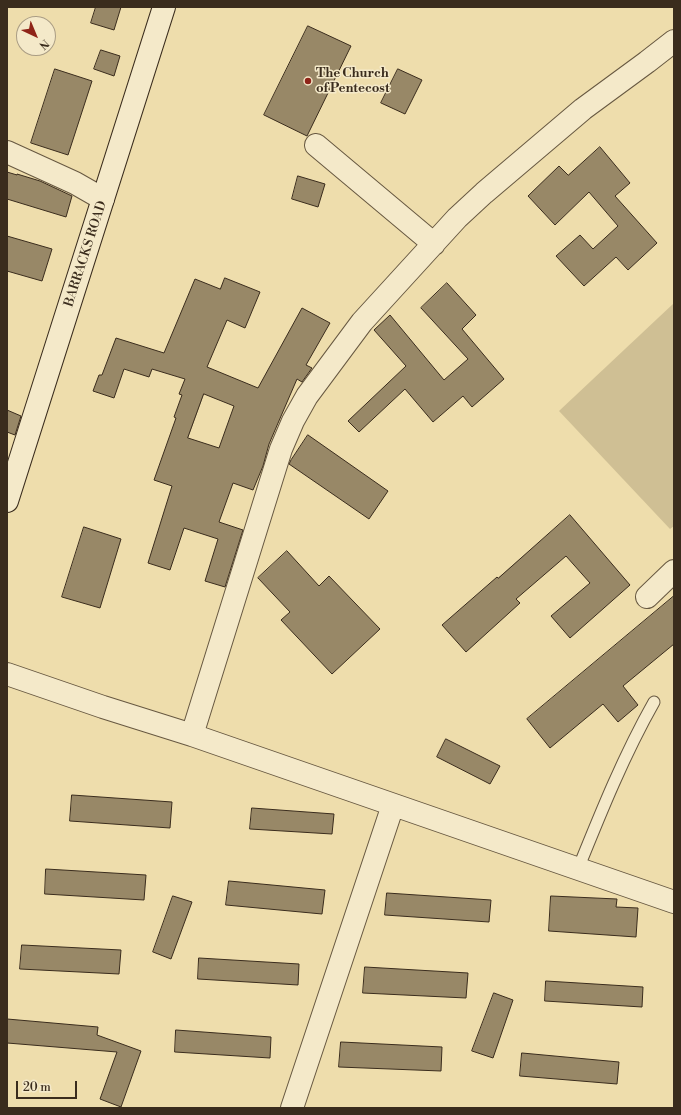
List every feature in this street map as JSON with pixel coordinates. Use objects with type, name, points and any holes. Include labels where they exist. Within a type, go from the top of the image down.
[{"type":"street","name":"BARRACKS ROAD","points":[[7,502],[164,7]]},
{"type":"street","points":[[192,735],[281,449],[293,421],[307,396],[362,322],[457,218],[583,108],[674,41]]},
{"type":"street","points":[[316,145],[434,244]]},
{"type":"street","points":[[7,152],[75,183],[103,199]]},
{"type":"street","points":[[647,597],[674,571]]},
{"type":"street","points":[[7,674],[192,735],[674,902]]},
{"type":"street","points":[[292,1108],[393,805]]},
{"type":"lane","points":[[578,869],[601,811],[640,727],[654,702]]},
{"type":"shaded area","points":[[674,303],[674,526],[670,529],[559,411]]},
{"type":"building","points":[[96,7],[121,7],[114,30],[91,23]]},
{"type":"building","name":"The Church of Pentecost","points":[[308,26],[351,46],[307,136],[264,115]]},
{"type":"building","points":[[101,50],[120,56],[114,76],[94,69]]},
{"type":"building","points":[[55,69],[92,81],[68,155],[31,143]]},
{"type":"building","points":[[398,69],[422,80],[405,114],[381,103]]},
{"type":"building","points":[[600,147],[630,183],[615,196],[657,243],[628,270],[616,257],[584,286],[556,256],[580,235],[593,249],[618,226],[589,192],[555,225],[528,196],[559,166],[568,175]]},
{"type":"building","points":[[7,172],[40,181],[72,196],[66,217],[7,199]]},
{"type":"building","points":[[298,176],[325,184],[318,207],[292,199]]},
{"type":"building","points":[[7,236],[52,249],[42,281],[7,271]]},
{"type":"building","points":[[225,278],[260,292],[245,328],[227,320],[207,367],[258,388],[302,308],[330,323],[306,365],[312,368],[302,382],[297,379],[269,444],[263,466],[253,490],[233,483],[219,522],[243,530],[225,587],[205,581],[218,539],[184,528],[170,570],[148,563],[172,486],[154,480],[176,418],[174,417],[182,395],[179,394],[185,379],[152,369],[149,377],[124,369],[114,398],[93,391],[99,375],[102,375],[116,338],[164,353],[195,279],[220,289]],"holes":[[[204,394],[234,406],[219,448],[188,438]]]},
{"type":"building","points":[[447,283],[476,315],[462,329],[504,379],[472,407],[463,396],[433,422],[405,389],[359,432],[348,421],[406,366],[374,330],[390,315],[444,380],[468,359],[421,308]]},
{"type":"building","points":[[7,410],[21,416],[15,435],[7,432]]},
{"type":"building","points":[[308,435],[388,491],[369,519],[289,464]]},
{"type":"building","points":[[570,515],[630,585],[570,638],[551,616],[590,583],[566,556],[516,599],[520,603],[466,652],[442,625]]},
{"type":"building","points":[[84,527],[121,539],[100,608],[62,597]]},
{"type":"building","points":[[287,551],[319,586],[329,576],[380,629],[332,674],[281,620],[290,612],[258,578]]},
{"type":"building","points":[[674,596],[674,644],[623,686],[638,705],[618,722],[603,704],[550,748],[527,719]]},
{"type":"building","points":[[446,739],[500,766],[490,784],[437,757]]},
{"type":"building","points":[[72,795],[172,802],[170,828],[70,821]]},
{"type":"building","points":[[252,808],[334,814],[332,834],[250,829]]},
{"type":"building","points":[[46,869],[146,875],[144,900],[45,894]]},
{"type":"building","points":[[229,881],[325,890],[322,914],[226,905]]},
{"type":"building","points":[[387,893],[491,900],[489,922],[385,915]]},
{"type":"building","points":[[173,896],[192,902],[171,959],[153,952]]},
{"type":"building","points":[[551,896],[617,899],[616,907],[638,908],[636,937],[549,931]]},
{"type":"building","points":[[22,945],[121,950],[119,974],[20,969]]},
{"type":"building","points":[[199,958],[299,964],[298,985],[198,979]]},
{"type":"building","points":[[365,967],[468,973],[466,998],[363,993]]},
{"type":"building","points":[[546,981],[643,987],[642,1007],[545,1001]]},
{"type":"building","points":[[494,993],[513,1000],[493,1058],[472,1051]]},
{"type":"building","points":[[7,1019],[98,1027],[97,1035],[141,1051],[121,1107],[100,1099],[117,1052],[7,1043]]},
{"type":"building","points":[[176,1030],[271,1037],[270,1058],[175,1052]]},
{"type":"building","points":[[341,1042],[442,1047],[441,1071],[339,1067]]},
{"type":"building","points":[[522,1053],[619,1062],[617,1084],[520,1076]]},
{"type":"place","name":"The Church of Pentecost","points":[[308,81]]}]
